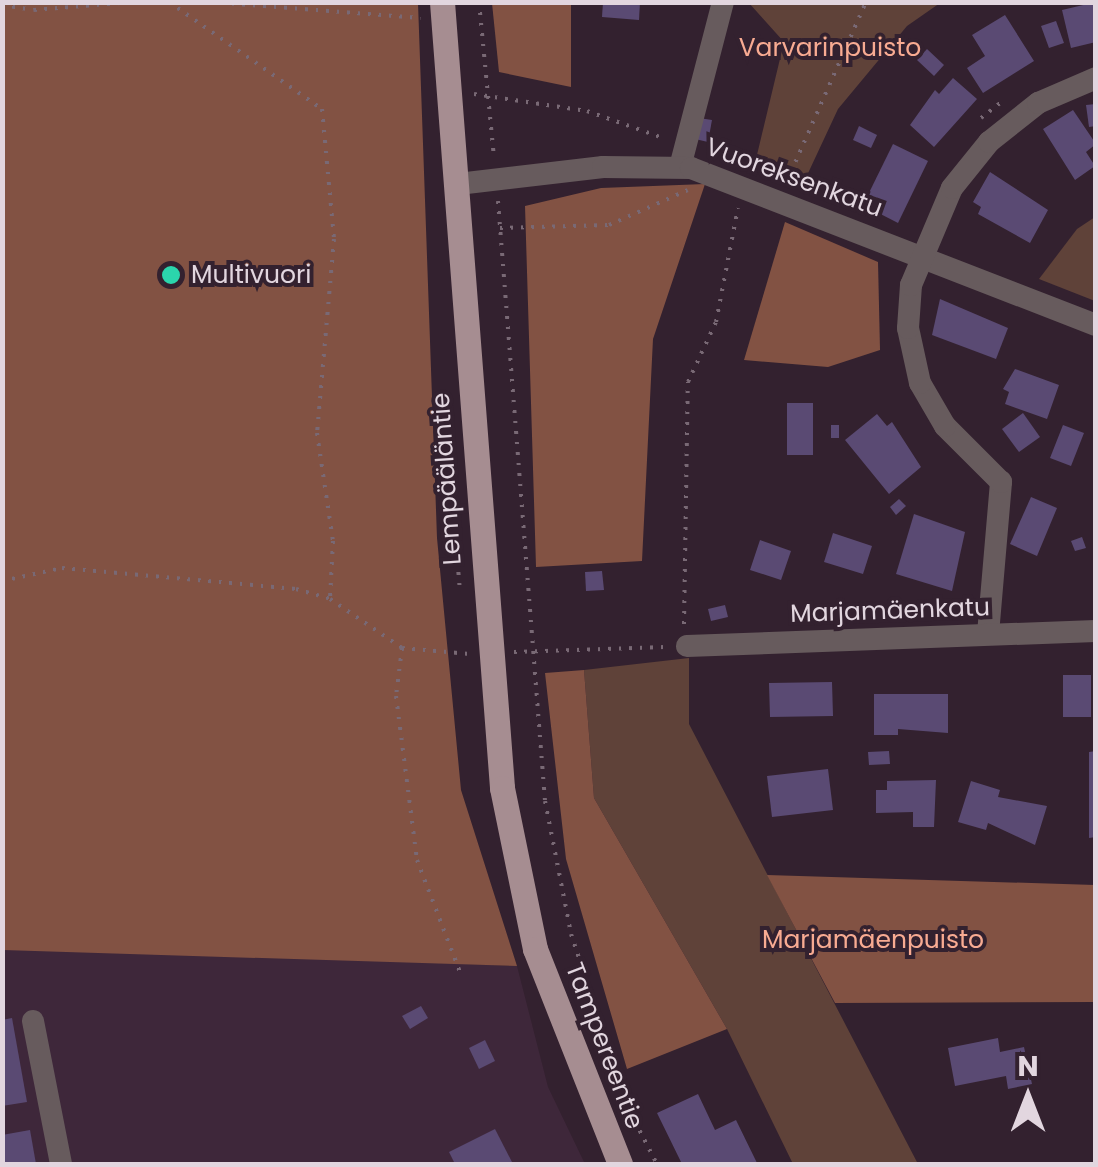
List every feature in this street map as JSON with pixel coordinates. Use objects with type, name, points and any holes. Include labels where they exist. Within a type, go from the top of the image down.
[{"type":"main road","name":"Lempääläntie","points":[[443,11],[497,736],[512,849],[536,949]]},
{"type":"main road","name":"Tampereentie","points":[[536,949],[620,1164]]},
{"type":"street","points":[[680,167],[723,3]]},
{"type":"street","points":[[988,634],[1000,482],[944,426],[920,383],[908,328],[920,255],[952,188],[988,142],[1038,104],[1096,78]]},
{"type":"street","name":"Vuoreksenkatu","points":[[458,184],[603,167],[680,167],[710,172],[1096,325]]},
{"type":"street","name":"Marjamäenkatu","points":[[686,646],[1096,632]]},
{"type":"street","points":[[33,1021],[61,1164]]},
{"type":"path","points":[[2,4],[34,10],[132,2]]},
{"type":"path","points":[[169,2],[322,109],[334,238],[318,433],[333,541],[330,598]]},
{"type":"path","points":[[210,2],[443,11]]},
{"type":"path","points":[[479,2],[497,181],[545,801],[571,934],[630,1112],[657,1164]]},
{"type":"path","points":[[786,185],[866,2]]},
{"type":"path","points":[[500,228],[609,225],[707,182],[710,172]]},
{"type":"path","points":[[531,650],[686,646],[680,591],[688,553],[688,382],[716,322],[742,183]]},
{"type":"path","points":[[490,349],[509,349]]},
{"type":"path","points":[[454,520],[460,591]]},
{"type":"path","points":[[2,580],[62,568],[296,589],[330,598],[402,648],[465,654]]},
{"type":"path","points":[[402,648],[396,696],[417,860],[462,977]]},
{"type":"shaded area","points":[[56,948],[517,966],[548,1087],[585,1164],[3,1164],[2,950]]},
{"type":"green space","points":[[2,3],[418,3],[437,538],[461,790],[517,966],[3,950]]},
{"type":"green space","points":[[492,3],[571,3],[571,87],[499,72]]},
{"type":"green space","name":"Varvarinpuisto","points":[[749,3],[940,3],[907,26],[838,109],[803,184],[756,159],[784,42]]},
{"type":"green space","points":[[705,184],[653,339],[642,561],[536,567],[525,206],[601,188]]},
{"type":"green space","points":[[1095,217],[1095,301],[1039,279],[1077,229]]},
{"type":"green space","points":[[785,222],[878,262],[880,350],[828,367],[744,360]]},
{"type":"green space","points":[[689,658],[689,724],[918,1164],[793,1164],[727,1029],[594,798],[584,670]]},
{"type":"green space","points":[[584,670],[594,798],[727,1029],[627,1069],[566,859],[545,673]]},
{"type":"green space","name":"Marjamäenpuisto","points":[[767,875],[1095,885],[1095,1002],[835,1003]]},
{"type":"building","points":[[603,2],[640,2],[639,20],[602,17]]},
{"type":"building","points":[[1096,2],[1096,42],[1071,48],[1062,10]]},
{"type":"building","points":[[1005,15],[1034,61],[983,93],[967,68],[985,56],[972,35]]},
{"type":"building","points":[[1056,21],[1064,43],[1049,48],[1041,26]]},
{"type":"building","points":[[927,49],[944,65],[934,76],[917,60]]},
{"type":"building","points":[[953,78],[977,99],[934,147],[910,125],[935,90],[939,94]]},
{"type":"building","points":[[1096,104],[1096,126],[1089,127],[1086,105]]},
{"type":"building","points":[[1073,110],[1096,144],[1086,152],[1095,166],[1075,180],[1043,129]]},
{"type":"building","points":[[699,118],[712,120],[708,142],[695,139]]},
{"type":"building","points":[[859,126],[877,135],[871,148],[853,140]]},
{"type":"building","points":[[893,144],[928,161],[898,223],[863,205]]},
{"type":"building","points":[[990,172],[1048,210],[1030,243],[978,214],[981,207],[973,202]]},
{"type":"building","points":[[940,299],[1008,328],[996,359],[932,335]]},
{"type":"building","points":[[1015,369],[1059,385],[1047,419],[1005,404],[1009,392],[1003,389]]},
{"type":"building","points":[[787,403],[813,403],[813,455],[787,455]]},
{"type":"building","points":[[1023,413],[1040,437],[1019,452],[1002,429]]},
{"type":"building","points":[[877,414],[887,426],[892,422],[921,467],[889,494],[845,440]]},
{"type":"building","points":[[831,425],[839,425],[839,438],[831,438]]},
{"type":"building","points":[[1063,425],[1084,433],[1071,466],[1050,458]]},
{"type":"building","points":[[1031,497],[1057,508],[1037,556],[1010,544]]},
{"type":"building","points":[[899,499],[906,506],[896,515],[890,507]]},
{"type":"building","points":[[914,514],[965,532],[952,591],[896,574]]},
{"type":"building","points":[[833,533],[872,546],[863,574],[824,562]]},
{"type":"building","points":[[1082,537],[1086,548],[1075,551],[1071,541]]},
{"type":"building","points":[[760,540],[791,551],[781,580],[750,570]]},
{"type":"building","points":[[602,571],[604,590],[586,591],[585,572]]},
{"type":"building","points":[[725,605],[728,617],[711,621],[708,609]]},
{"type":"building","points":[[1063,675],[1091,675],[1091,717],[1063,717]]},
{"type":"building","points":[[832,682],[833,716],[770,717],[769,683]]},
{"type":"building","points":[[874,694],[948,694],[948,733],[898,729],[898,735],[874,735]]},
{"type":"building","points":[[889,751],[890,764],[869,765],[868,752]]},
{"type":"building","points":[[1096,751],[1096,837],[1089,838],[1089,752]]},
{"type":"building","points":[[828,769],[833,810],[772,817],[767,776]]},
{"type":"building","points":[[936,780],[934,827],[913,827],[913,812],[876,813],[876,790],[887,790],[887,781]]},
{"type":"building","points":[[971,781],[1000,790],[998,797],[1047,806],[1035,845],[988,823],[986,830],[958,822]]},
{"type":"building","points":[[421,1006],[428,1018],[410,1029],[402,1016]]},
{"type":"building","points":[[12,1018],[27,1102],[2,1106],[2,1020]]},
{"type":"building","points":[[998,1038],[1000,1052],[1024,1047],[1032,1084],[1008,1089],[1006,1076],[955,1086],[948,1048]]},
{"type":"building","points":[[485,1040],[495,1061],[479,1069],[469,1048]]},
{"type":"building","points":[[698,1094],[715,1130],[736,1120],[757,1163],[682,1164],[657,1113]]},
{"type":"building","points":[[495,1129],[513,1164],[455,1164],[449,1152]]},
{"type":"building","points":[[30,1130],[36,1164],[2,1164],[2,1135]]},
{"type":"place","name":"Multivuori","points":[[171,275]]}]
